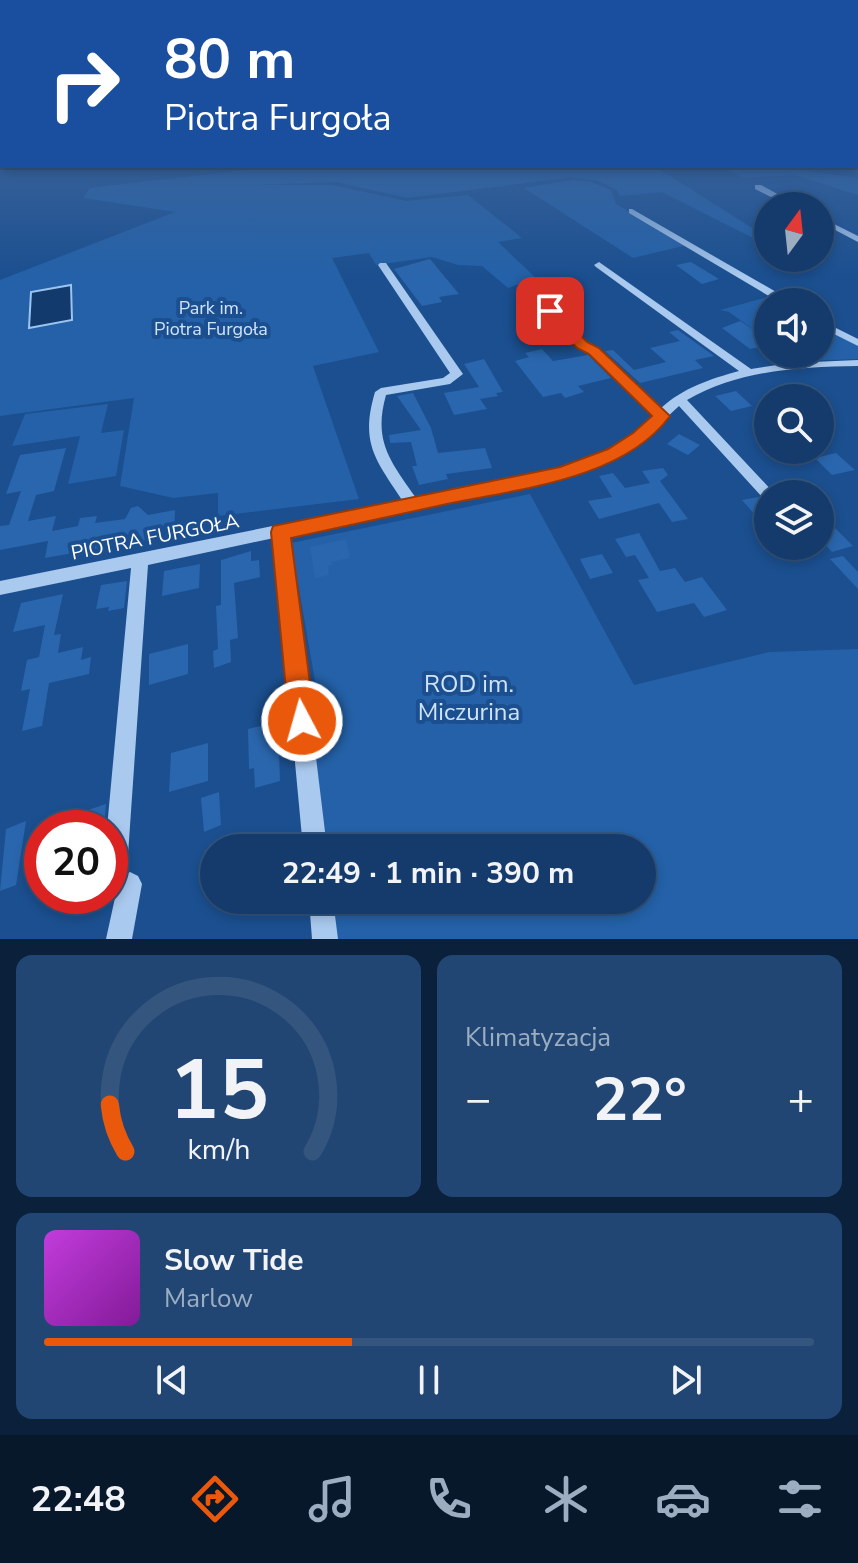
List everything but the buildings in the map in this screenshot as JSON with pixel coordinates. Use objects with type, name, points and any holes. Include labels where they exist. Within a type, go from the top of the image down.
[{"type":"street","points":[[632,211],[762,288]]},
{"type":"street","points":[[834,226],[858,239]]},
{"type":"street","points":[[383,265],[457,374],[446,381],[381,392],[373,413],[375,448],[412,504]]},
{"type":"street","points":[[599,265],[749,373]]},
{"type":"street","points":[[550,311],[582,345],[594,351],[662,416]]},
{"type":"street","points":[[834,330],[858,343]]},
{"type":"street","name":"PIOTRA FURGOŁA","points":[[0,588],[140,560],[189,544],[281,532],[564,473],[614,453],[639,437],[679,399],[710,383],[749,373],[858,363]]},
{"type":"street","points":[[679,399],[755,480]]},
{"type":"street","points":[[281,532],[313,834]]},
{"type":"street","points":[[120,810],[140,560]]},
{"type":"street","points":[[119,939],[130,884]]},
{"type":"street","points":[[322,914],[325,939]]},
{"type":"green space","name":"Park im. Piotra Furgoła","points":[[89,190],[354,190],[406,201],[468,195],[522,238],[498,242],[536,278],[508,288],[482,266],[458,265],[432,257],[376,265],[369,253],[332,258],[379,352],[313,366],[359,499],[218,516],[218,493],[173,498],[120,486],[134,398],[0,416],[0,280],[175,212],[83,198]]},
{"type":"green space","name":"Park im. Piotra Furgoła","points":[[371,190],[471,190],[407,198]]},
{"type":"green space","points":[[527,190],[611,190],[616,204],[687,245],[633,258]]},
{"type":"green space","name":"Park im. Piotra Furgoła","points":[[617,190],[692,190],[754,229],[754,238],[662,192],[620,196]]},
{"type":"green space","points":[[842,190],[858,190],[858,195]]},
{"type":"green space","points":[[754,301],[754,330],[729,312],[720,310]]},
{"type":"green space","points":[[834,332],[858,346],[858,359],[834,360]]},
{"type":"green space","points":[[108,404],[101,433],[124,430],[116,476],[68,484],[80,436],[12,446],[25,414]]},
{"type":"green space","name":"ROD im. Miczurina","points":[[530,494],[634,685],[769,652],[858,649],[858,939],[336,939],[333,914],[656,914],[656,834],[323,834],[308,707],[319,704],[291,543]]},
{"type":"shaded area","points":[[71,285],[72,320],[29,328],[31,292]]},
{"type":"route","points":[[302,721],[281,532],[564,473],[614,453],[639,437],[662,416],[594,351],[582,345],[550,311]]}]
